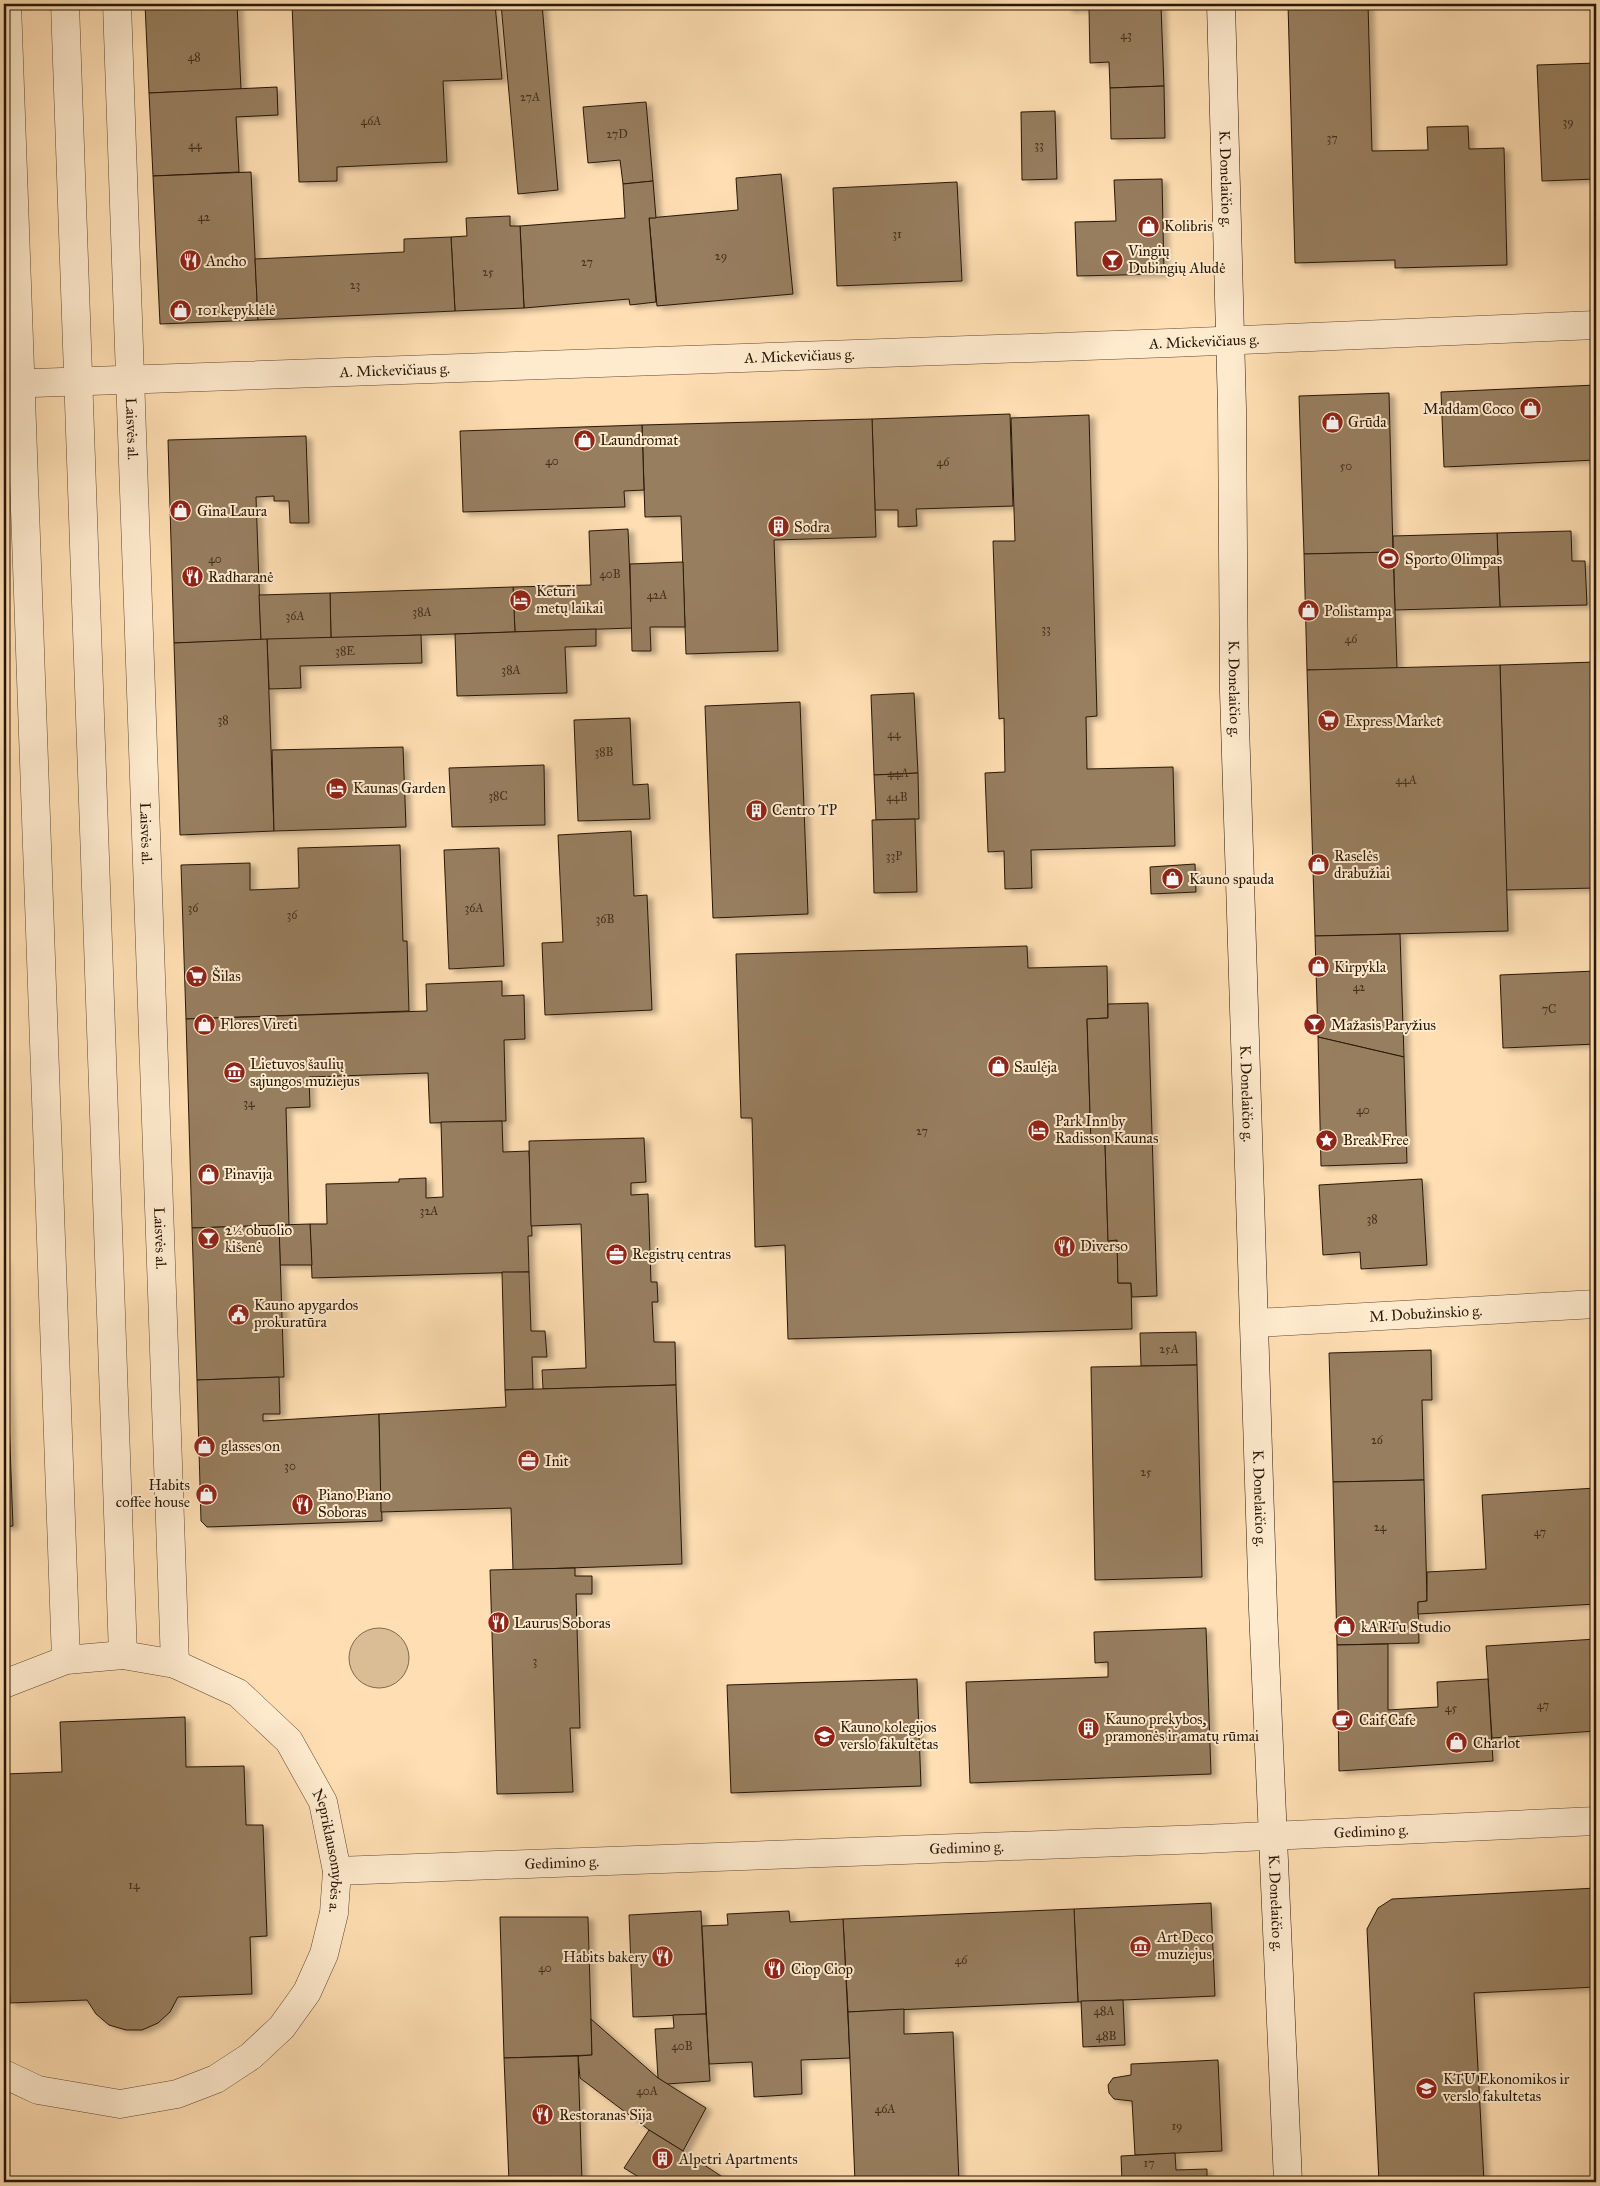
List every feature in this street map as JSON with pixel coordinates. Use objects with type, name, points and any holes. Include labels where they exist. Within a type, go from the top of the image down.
[{"type":"street","points":[[7,4],[12,383],[66,1660]]},
{"type":"street","points":[[65,4],[123,1655]]},
{"type":"street","name":"Laisvės al.","points":[[117,4],[175,1664]]},
{"type":"street","name":"K. Donelaičio g.","points":[[1221,4],[1230,341],[1234,692],[1265,1671],[1274,1836],[1288,2182]]},
{"type":"street","name":"A. Mickevičiaus g.","points":[[12,383],[1230,341],[1596,325]]},
{"type":"street","name":"M. Dobužinskio g.","points":[[1254,1323],[1596,1304]]},
{"type":"street","name":"Nepriklausomybės a.","points":[[4,1684],[66,1660],[123,1655],[175,1664],[238,1693],[289,1741],[323,1802],[337,1871],[332,1922],[324,1954],[307,1992],[282,2027],[251,2056],[216,2079],[177,2094],[120,2104],[38,2090],[4,2074]]},
{"type":"street","name":"Gedimino g.","points":[[337,1871],[1274,1836],[1596,1821]]},
{"type":"shaded area","points":[[373,1628],[385,1628],[401,1636],[407,1646],[409,1658],[407,1670],[401,1680],[385,1688],[373,1688],[357,1680],[349,1664],[349,1652],[357,1636]]},
{"type":"building","points":[[145,4],[237,4],[241,89],[149,93]]},
{"type":"building","points":[[292,4],[495,4],[502,79],[443,81],[447,162],[337,167],[337,181],[299,182]]},
{"type":"building","points":[[501,4],[542,4],[558,190],[518,194]]},
{"type":"building","points":[[1067,4],[1161,4],[1161,6],[1067,9]]},
{"type":"building","points":[[1288,4],[1368,4],[1372,151],[1428,150],[1427,127],[1468,126],[1469,149],[1504,148],[1507,265],[1395,268],[1395,260],[1295,263]]},
{"type":"building","points":[[1161,6],[1164,86],[1110,88],[1109,62],[1090,63],[1089,8]]},
{"type":"building","points":[[1596,63],[1596,179],[1542,181],[1537,65]]},
{"type":"building","points":[[1164,86],[1165,138],[1111,139],[1110,88]]},
{"type":"building","points":[[277,87],[278,115],[236,117],[239,172],[153,176],[149,93]]},
{"type":"building","points":[[646,102],[653,181],[623,184],[620,160],[588,163],[583,107]]},
{"type":"building","points":[[1055,111],[1057,179],[1022,180],[1021,112]]},
{"type":"building","points":[[251,172],[258,320],[160,324],[153,176]]},
{"type":"building","points":[[781,174],[793,294],[657,306],[649,218],[738,210],[736,178]]},
{"type":"building","points":[[1162,179],[1164,274],[1077,276],[1075,222],[1116,221],[1114,180]]},
{"type":"building","points":[[653,181],[656,218],[649,218],[656,302],[630,305],[629,299],[524,308],[520,226],[625,218],[623,184]]},
{"type":"building","points":[[957,182],[962,281],[837,286],[833,188]]},
{"type":"building","points":[[510,216],[510,226],[520,226],[524,308],[455,311],[451,237],[467,236],[466,218]]},
{"type":"building","points":[[451,237],[455,311],[258,320],[255,259],[404,252],[404,239]]},
{"type":"building","points":[[1596,385],[1596,460],[1444,467],[1441,392]]},
{"type":"building","points":[[1389,393],[1393,552],[1304,554],[1299,396]]},
{"type":"building","points":[[1010,414],[1013,506],[916,509],[917,526],[898,527],[898,510],[875,510],[872,419]]},
{"type":"building","points":[[1089,415],[1097,716],[1086,717],[1087,769],[1173,767],[1175,846],[1031,850],[1032,888],[1005,889],[1004,851],[988,852],[985,773],[1005,772],[1004,718],[999,719],[993,541],[1015,541],[1011,418]]},
{"type":"building","name":"Sodra","points":[[872,419],[876,537],[774,540],[778,651],[686,654],[681,516],[645,517],[642,425]]},
{"type":"building","points":[[642,425],[644,490],[624,491],[625,507],[463,512],[460,431]]},
{"type":"building","points":[[306,436],[309,523],[290,523],[289,501],[274,501],[274,496],[256,497],[261,640],[174,643],[168,440]]},
{"type":"building","points":[[628,529],[632,628],[515,632],[513,587],[591,585],[589,531]]},
{"type":"building","points":[[1571,531],[1572,561],[1585,561],[1587,605],[1500,607],[1497,533]]},
{"type":"building","points":[[1497,533],[1500,607],[1395,610],[1393,536]]},
{"type":"building","points":[[1393,552],[1397,668],[1307,670],[1304,554]]},
{"type":"building","points":[[683,562],[685,627],[650,627],[651,651],[632,651],[630,564]]},
{"type":"building","points":[[513,587],[515,632],[331,638],[330,593]]},
{"type":"building","points":[[330,593],[331,638],[261,640],[259,595]]},
{"type":"building","points":[[596,629],[596,646],[565,647],[567,693],[457,696],[455,634]]},
{"type":"building","points":[[421,635],[422,663],[300,666],[301,688],[269,689],[267,639]]},
{"type":"building","points":[[267,639],[274,831],[180,835],[174,643]]},
{"type":"building","points":[[1596,662],[1596,888],[1506,890],[1500,665]]},
{"type":"building","points":[[1500,665],[1508,931],[1315,936],[1307,670]]},
{"type":"building","points":[[914,693],[918,773],[874,775],[871,695]]},
{"type":"building","name":"Centro TP","points":[[800,702],[808,914],[713,918],[705,706]]},
{"type":"building","points":[[630,718],[633,785],[648,784],[650,819],[578,821],[574,720]]},
{"type":"building","points":[[403,747],[406,827],[274,831],[272,750]]},
{"type":"building","points":[[544,765],[545,825],[452,827],[449,768]]},
{"type":"building","points":[[918,773],[919,819],[876,820],[874,775]]},
{"type":"building","points":[[915,819],[917,892],[874,893],[872,820]]},
{"type":"building","points":[[631,831],[634,896],[647,895],[652,1010],[545,1015],[542,943],[563,942],[558,835]]},
{"type":"building","points":[[400,845],[403,941],[407,941],[409,1011],[186,1019],[181,865],[250,863],[250,890],[299,888],[298,848]]},
{"type":"building","points":[[499,848],[504,966],[449,969],[444,850]]},
{"type":"building","name":"Kauno spauda","points":[[1195,864],[1196,892],[1151,894],[1150,867]]},
{"type":"building","points":[[1400,934],[1404,1057],[1318,1037],[1315,936]]},
{"type":"building","points":[[1027,946],[1028,968],[1107,966],[1108,1018],[1087,1019],[1091,1144],[1105,1143],[1108,1241],[1117,1240],[1118,1283],[1131,1283],[1132,1329],[788,1339],[785,1245],[755,1247],[752,1118],[741,1118],[736,954]]},
{"type":"building","points":[[1596,971],[1596,1044],[1503,1048],[1500,975]]},
{"type":"building","points":[[502,981],[502,996],[524,995],[525,1039],[504,1040],[506,1121],[430,1123],[428,1073],[309,1077],[310,1107],[286,1108],[289,1225],[192,1228],[186,1019],[427,1011],[426,984]]},
{"type":"building","points":[[1148,1003],[1157,1296],[1132,1297],[1131,1283],[1118,1283],[1117,1240],[1108,1241],[1105,1143],[1091,1144],[1087,1019],[1108,1018],[1108,1004]]},
{"type":"building","points":[[1318,1037],[1404,1057],[1407,1163],[1321,1166]]},
{"type":"building","points":[[502,1121],[503,1152],[529,1151],[532,1236],[528,1236],[529,1272],[312,1278],[310,1224],[327,1224],[326,1184],[399,1182],[399,1179],[426,1178],[426,1198],[443,1197],[441,1122]]},
{"type":"building","name":"Registrų centras","points":[[644,1138],[646,1182],[631,1183],[631,1195],[648,1194],[651,1282],[657,1282],[658,1302],[652,1302],[654,1342],[675,1342],[676,1385],[543,1389],[542,1370],[586,1368],[581,1224],[531,1226],[529,1141]]},
{"type":"building","points":[[1422,1179],[1427,1265],[1361,1269],[1360,1252],[1323,1255],[1319,1185]]},
{"type":"building","points":[[310,1224],[312,1265],[280,1265],[279,1225]]},
{"type":"building","name":"Kauno apygardos prokuratūra","points":[[279,1225],[284,1377],[197,1380],[192,1228]]},
{"type":"building","points":[[4,1260],[8,1392],[4,1392]]},
{"type":"building","points":[[502,1272],[529,1272],[531,1331],[545,1331],[547,1357],[532,1357],[533,1389],[505,1390]]},
{"type":"building","points":[[1196,1332],[1197,1365],[1141,1366],[1140,1333]]},
{"type":"building","points":[[1431,1350],[1432,1400],[1422,1400],[1424,1480],[1333,1482],[1329,1353]]},
{"type":"building","points":[[1197,1365],[1202,1577],[1095,1580],[1091,1367]]},
{"type":"building","points":[[279,1377],[280,1414],[263,1414],[263,1421],[379,1414],[382,1521],[207,1527],[201,1521],[197,1380]]},
{"type":"building","name":"Init","points":[[676,1385],[682,1564],[513,1570],[511,1508],[381,1512],[379,1414],[506,1407],[505,1390]]},
{"type":"building","points":[[4,1392],[8,1392],[13,1526],[4,1527]]},
{"type":"building","points":[[1424,1480],[1427,1601],[1418,1602],[1419,1643],[1337,1645],[1333,1482]]},
{"type":"building","points":[[1596,1488],[1596,1604],[1418,1614],[1418,1602],[1427,1601],[1427,1572],[1486,1569],[1482,1495]]},
{"type":"building","points":[[575,1568],[575,1576],[592,1576],[592,1594],[576,1594],[580,1728],[570,1728],[573,1792],[497,1794],[490,1570]]},
{"type":"building","name":"Kauno prekybos, pramonės ir amatų rūmai","points":[[1206,1628],[1211,1774],[970,1783],[966,1682],[1108,1677],[1108,1662],[1095,1663],[1094,1632]]},
{"type":"building","points":[[1596,1639],[1596,1731],[1492,1738],[1486,1646]]},
{"type":"building","points":[[1388,1644],[1388,1710],[1438,1707],[1437,1682],[1488,1679],[1493,1761],[1339,1771],[1337,1645]]},
{"type":"building","name":"Kauno kolegijos verslo fakultetas","points":[[917,1679],[921,1786],[731,1793],[727,1685]]},
{"type":"building","points":[[185,1717],[186,1767],[244,1766],[246,1825],[263,1825],[267,1936],[250,1937],[252,1994],[178,1997],[170,2012],[158,2023],[142,2030],[126,2030],[109,2025],[96,2014],[87,2000],[10,2003],[8,1945],[4,1945],[4,1774],[62,1772],[60,1722]]},
{"type":"building","name":"KTU Ekonomikos ir verslo fakultetas","points":[[1596,1888],[1596,1987],[1474,1993],[1484,2182],[1379,2182],[1367,1929],[1378,1908],[1392,1899]]},
{"type":"building","points":[[1211,1903],[1215,1996],[1078,2002],[1074,1909]]},
{"type":"building","points":[[1074,1909],[1078,2002],[848,2012],[843,1919]]},
{"type":"building","points":[[701,1911],[706,2014],[633,2017],[629,1915]]},
{"type":"building","name":"Ciop Ciop","points":[[789,1911],[790,1922],[843,1919],[850,2058],[801,2060],[802,2094],[754,2097],[752,2062],[709,2064],[702,1926],[728,1925],[727,1914]]},
{"type":"building","points":[[500,1917],[588,1917],[592,2055],[504,2058]]},
{"type":"building","points":[[1123,2000],[1125,2045],[1083,2047],[1081,2001]]},
{"type":"building","points":[[904,2009],[904,2034],[953,2032],[959,2182],[855,2182],[848,2012]]},
{"type":"building","points":[[706,2014],[710,2081],[667,2084],[658,2078],[655,2029],[674,2028],[673,2015]]},
{"type":"building","points":[[591,2019],[658,2078],[706,2108],[683,2151],[649,2130],[580,2078],[578,2056],[592,2055]]},
{"type":"building","points":[[578,2056],[582,2182],[509,2182],[504,2058]]},
{"type":"building","points":[[1218,2060],[1222,2151],[1135,2155],[1132,2101],[1114,2099],[1109,2093],[1108,2085],[1113,2078],[1131,2075],[1131,2064]]},
{"type":"building","name":"Alpetri Apartments","points":[[649,2130],[730,2182],[647,2182],[624,2168]]},
{"type":"building","points":[[1175,2153],[1176,2170],[1207,2169],[1207,2182],[1122,2182],[1121,2156]]},
{"type":"place","name":"Kolibris","points":[[1148,226]]},
{"type":"place","name":"Vingių Dubingių Aludė","points":[[1112,260]]},
{"type":"place","name":"Ancho","points":[[190,261]]},
{"type":"place","name":"101 kepyklėlė","points":[[181,310]]},
{"type":"place","name":"Maddam Coco","points":[[1530,409]]},
{"type":"place","name":"Grūda","points":[[1332,422]]},
{"type":"place","name":"Laundromat","points":[[584,440]]},
{"type":"place","name":"Gina Laura","points":[[181,511]]},
{"type":"place","name":"Sodra","points":[[778,527]]},
{"type":"place","name":"Sporto Olimpas","points":[[1389,559]]},
{"type":"place","name":"Radharanė","points":[[192,577]]},
{"type":"place","name":"Keturi metų laikai","points":[[520,600]]},
{"type":"place","name":"Polistampa","points":[[1308,611]]},
{"type":"place","name":"Express Market","points":[[1329,721]]},
{"type":"place","name":"Kaunas Garden","points":[[337,788]]},
{"type":"place","name":"Centro TP","points":[[756,810]]},
{"type":"place","name":"Raselės drabužiai","points":[[1318,865]]},
{"type":"place","name":"Kauno spauda","points":[[1173,879]]},
{"type":"place","name":"Kirpykla","points":[[1318,967]]},
{"type":"place","name":"Šilas","points":[[196,976]]},
{"type":"place","name":"Flores Vireti","points":[[204,1024]]},
{"type":"place","name":"Mažasis Paryžius","points":[[1315,1025]]},
{"type":"place","name":"Saulėja","points":[[998,1067]]},
{"type":"place","name":"Lietuvos šaulių sąjungos muziejus","points":[[234,1073]]},
{"type":"place","name":"Park Inn by Radisson Kaunas","points":[[1039,1130]]},
{"type":"place","name":"Break Free","points":[[1327,1140]]},
{"type":"place","name":"Pinavija","points":[[208,1174]]},
{"type":"place","name":"2½ obuolio kišenė","points":[[209,1239]]},
{"type":"place","name":"Diverso","points":[[1064,1246]]},
{"type":"place","name":"Registrų centras","points":[[616,1254]]},
{"type":"place","name":"Kauno apygardos prokuratūra","points":[[238,1314]]},
{"type":"place","name":"glasses on","points":[[205,1446]]},
{"type":"place","name":"Init","points":[[529,1461]]},
{"type":"place","name":"Habits coffee house","points":[[206,1494]]},
{"type":"place","name":"Piano Piano Soboras","points":[[302,1504]]},
{"type":"place","name":"Laurus Soboras","points":[[498,1623]]},
{"type":"place","name":"kARTu Studio","points":[[1345,1627]]},
{"type":"place","name":"Caif Cafe","points":[[1343,1720]]},
{"type":"place","name":"Kauno prekybos, pramonės ir amatų rūmai","points":[[1089,1728]]},
{"type":"place","name":"Kauno kolegijos verslo fakultetas","points":[[824,1736]]},
{"type":"place","name":"Charlot","points":[[1457,1743]]},
{"type":"place","name":"Art Deco muziejus","points":[[1141,1946]]},
{"type":"place","name":"Habits bakery","points":[[663,1957]]},
{"type":"place","name":"Ciop Ciop","points":[[775,1969]]},
{"type":"place","name":"KTU Ekonomikos ir verslo fakultetas","points":[[1427,2088]]},
{"type":"place","name":"Restoranas Sija","points":[[543,2115]]},
{"type":"place","name":"Alpetri Apartments","points":[[663,2159]]}]
